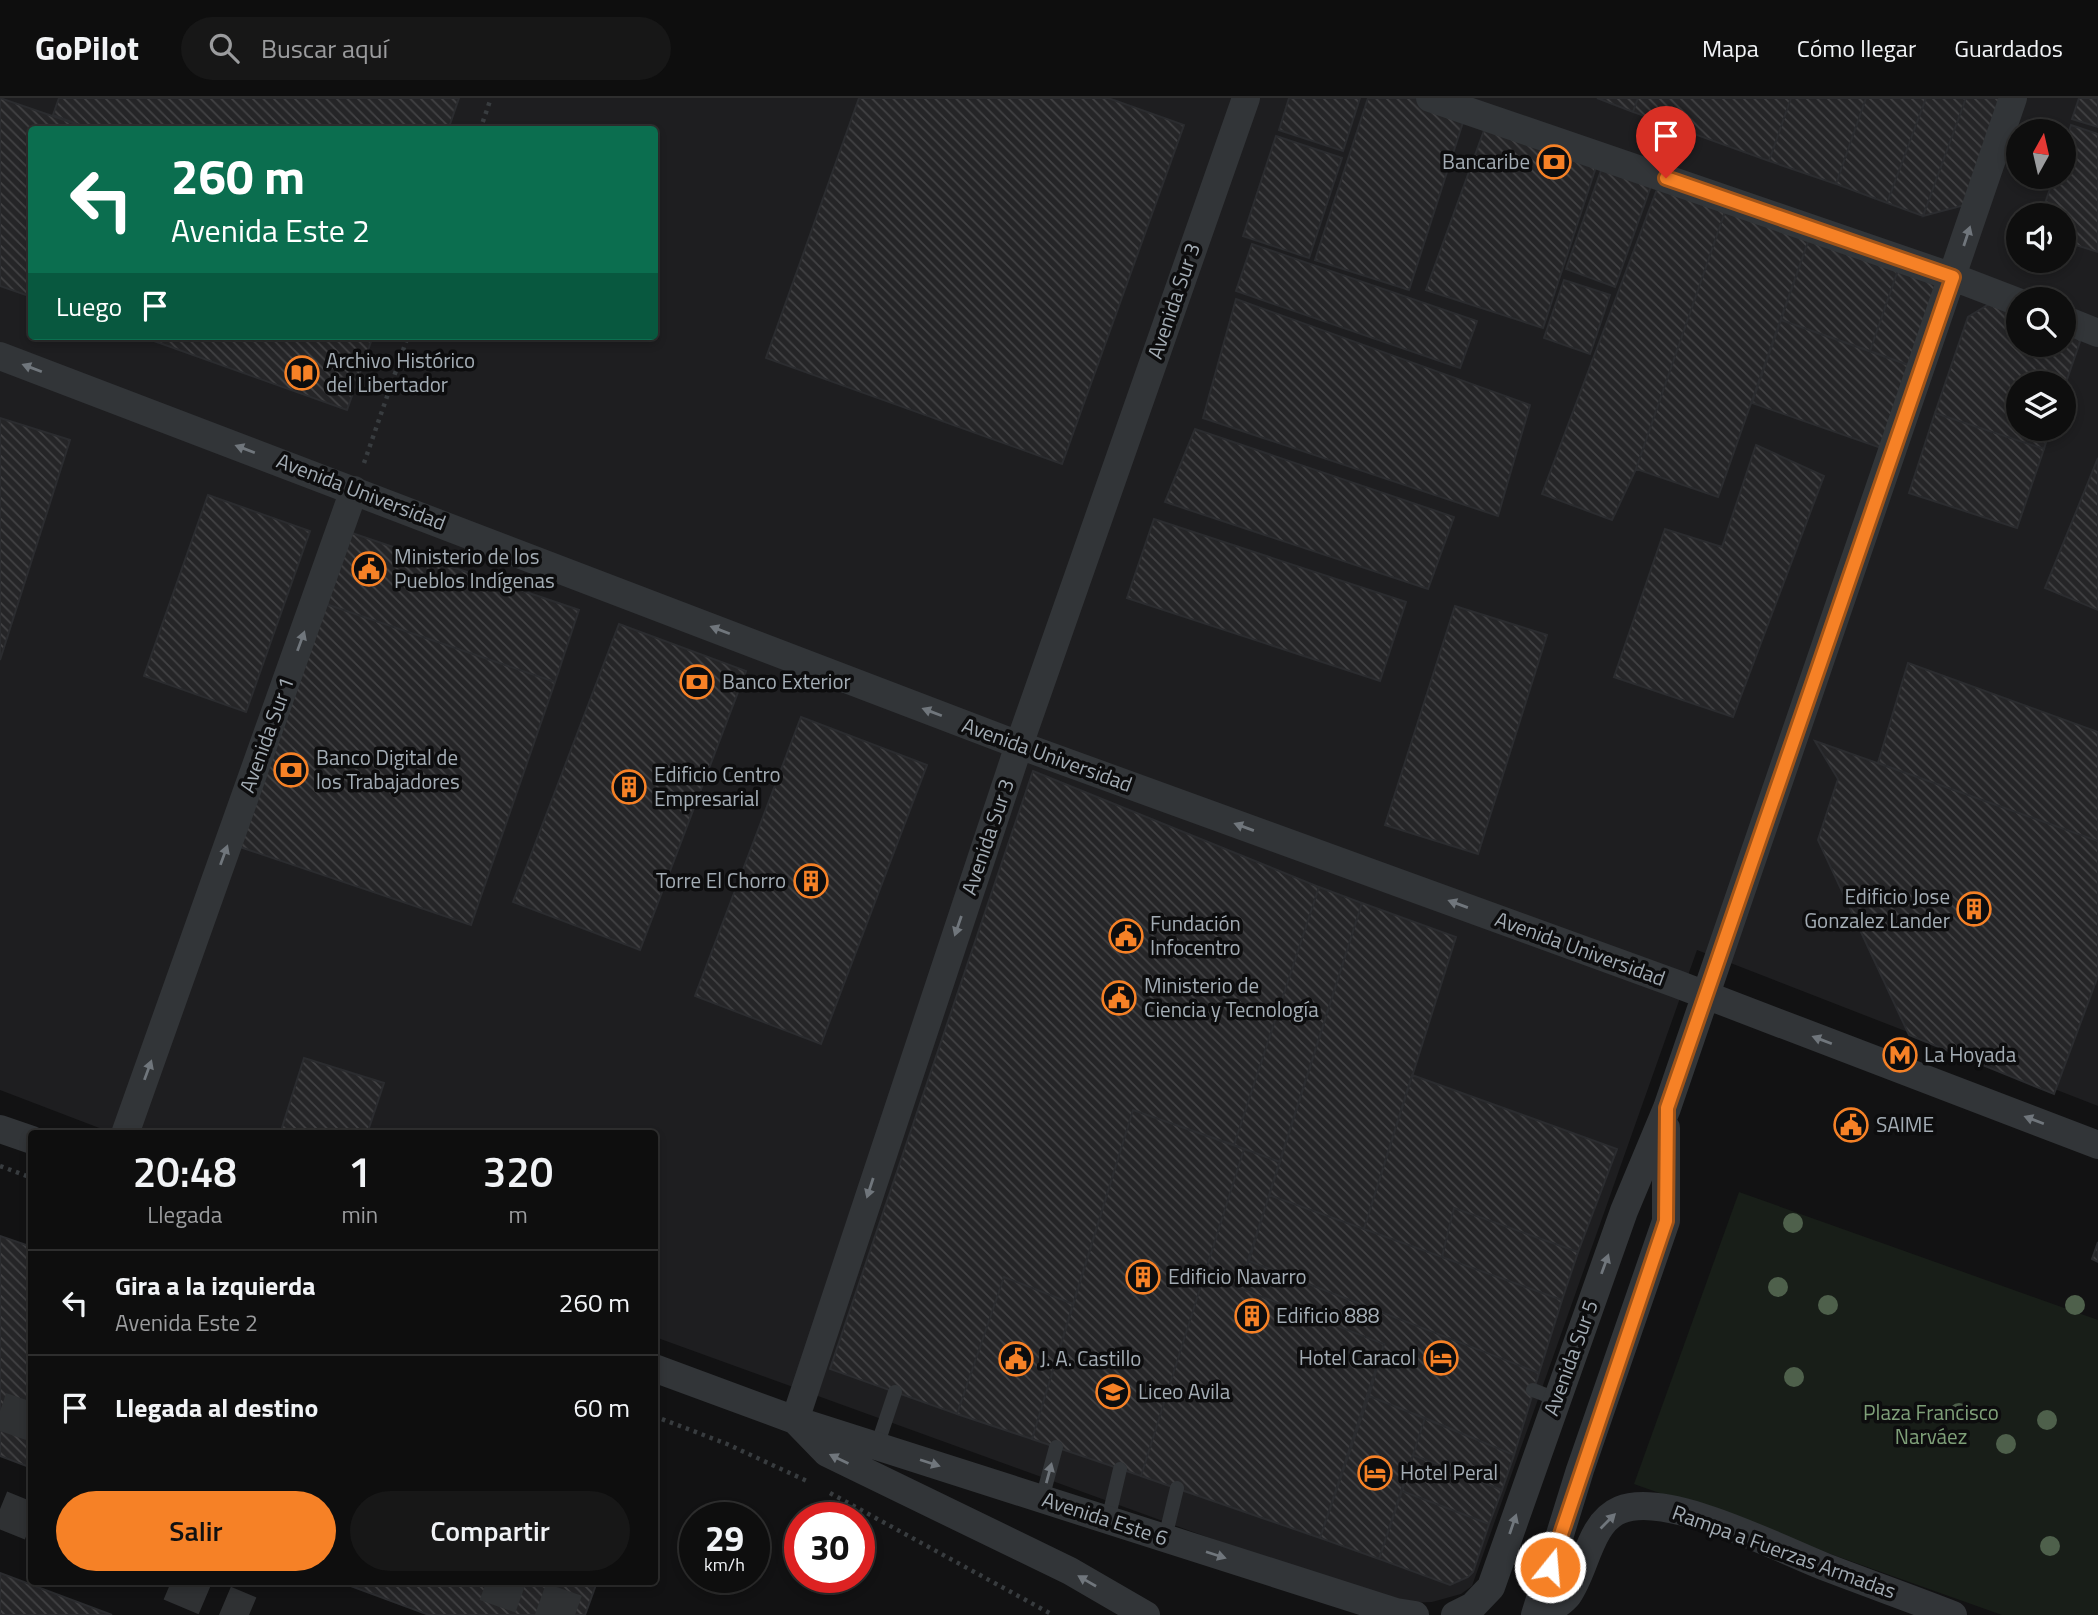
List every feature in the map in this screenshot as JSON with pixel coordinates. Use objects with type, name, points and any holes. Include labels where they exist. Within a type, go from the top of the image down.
[{"type":"street","name":"Avenida Sur 3","points":[[795,1420],[893,1151],[1019,745],[1246,98]]},
{"type":"street","points":[[1430,98],[2006,297]]},
{"type":"street","name":"Avenida Sur 5","points":[[1464,1611],[1492,1587],[1545,1394],[1667,1108],[2013,98]]},
{"type":"street","points":[[2076,324],[2098,333]]},
{"type":"street","name":"Avenida Universidad","points":[[0,356],[1019,745],[1706,996],[2098,1144]]},
{"type":"street","name":"Avenida Sur 1","points":[[126,1130],[354,490]]},
{"type":"street","name":"Avenida Sur 5","points":[[1535,1615],[1580,1470],[1666,1221],[1667,1108]]},
{"type":"street","points":[[0,1129],[28,1139]]},
{"type":"street","name":"Avenida Este 6","points":[[658,1369],[795,1420],[1396,1612],[1415,1615]]},
{"type":"street","name":"Avenida Este 6","points":[[795,1420],[827,1453],[1070,1571],[1146,1615]]},
{"type":"street","name":"Rampa a Fuerzas Armadas","points":[[1543,1615],[1567,1596],[1603,1522],[1620,1510],[1643,1506],[1665,1507],[1757,1537],[1825,1567],[1954,1615]]},
{"type":"lane","points":[[877,1446],[895,1392]]},
{"type":"lane","points":[[1042,1499],[1056,1447]]},
{"type":"lane","points":[[1108,1520],[1120,1469]]},
{"type":"lane","points":[[1165,1538],[1177,1488]]},
{"type":"path","points":[[481,126],[491,98]]},
{"type":"path","points":[[354,490],[407,340]]},
{"type":"path","points":[[0,1166],[28,1176]]},
{"type":"path","points":[[658,1418],[727,1444],[816,1486]]},
{"type":"path","points":[[828,1492],[1053,1615]]},
{"type":"shaded area","points":[[0,98],[2098,98],[2098,1106],[1697,950],[1472,1586],[1461,1594],[1432,1602],[1408,1603],[1367,1595],[658,1338],[658,1130],[105,1130],[0,1090]]},
{"type":"green space","name":"Plaza Francisco Narváez","points":[[1739,1192],[2098,1320],[2098,1615],[2002,1615],[1634,1484]]},
{"type":"building","points":[[0,98],[81,126],[28,126],[28,296],[0,286]]},
{"type":"building","points":[[59,98],[459,98],[449,126],[82,126],[53,115]]},
{"type":"building","points":[[859,98],[1108,98],[1184,125],[1062,464],[766,358]]},
{"type":"building","points":[[1289,98],[1360,98],[1343,151],[1279,130]]},
{"type":"building","points":[[1368,98],[1420,98],[1466,113],[1409,290],[1315,260]]},
{"type":"building","points":[[1597,98],[1638,98],[1633,112]]},
{"type":"building","points":[[1638,98],[1791,98],[1769,161],[1633,112]]},
{"type":"building","points":[[1791,98],[1866,98],[1836,184],[1769,161]]},
{"type":"building","points":[[1866,98],[1926,98],[1887,203],[1836,184]]},
{"type":"building","points":[[1926,98],[1966,98],[1923,216],[1887,203]]},
{"type":"building","points":[[1966,98],[2003,98],[1965,205],[1923,216]]},
{"type":"building","points":[[2079,98],[2098,98],[2098,127],[2072,119]]},
{"type":"building","points":[[1486,125],[1598,161],[1543,328],[1426,290]]},
{"type":"building","points":[[2076,127],[2098,134],[2098,252],[2076,245],[2076,203],[2045,203],[2050,189],[2076,189]]},
{"type":"building","points":[[1276,136],[1342,158],[1309,258],[1243,236]]},
{"type":"building","points":[[1603,165],[1652,183],[1615,287],[1566,269]]},
{"type":"building","points":[[1659,184],[1727,206],[1636,469],[1612,520],[1542,494]]},
{"type":"building","points":[[1727,206],[1810,236],[1718,497],[1636,469]]},
{"type":"building","points":[[1810,236],[1899,267],[1870,351],[1781,320]]},
{"type":"building","points":[[1252,244],[1477,321],[1460,368],[1236,291]]},
{"type":"building","points":[[1899,267],[1933,278],[1939,295],[1914,367],[1870,351]]},
{"type":"building","points":[[1564,280],[1610,295],[1590,354],[1544,338]]},
{"type":"building","points":[[1236,299],[1530,405],[1498,516],[1203,418]]},
{"type":"building","points":[[1994,301],[2006,305],[2006,357],[2075,357],[2070,371],[2006,371],[2006,436],[1935,413],[1968,317]]},
{"type":"building","points":[[1781,320],[1914,367],[1884,449],[1752,403]]},
{"type":"building","points":[[2076,331],[2083,333],[2076,353]]},
{"type":"building","name":"Archivo Histórico del Libertador","points":[[151,340],[372,340],[347,410]]},
{"type":"building","points":[[1935,413],[2006,436],[2006,441],[2020,441],[2044,449],[2017,528],[1909,493]]},
{"type":"building","points":[[0,418],[70,440],[0,660]]},
{"type":"building","points":[[1195,429],[1454,517],[1428,589],[1165,502]]},
{"type":"building","points":[[2020,441],[2046,441],[2044,449]]},
{"type":"building","points":[[1756,445],[1824,476],[1733,717],[1614,677],[1665,529],[1722,547]]},
{"type":"building","points":[[2098,458],[2098,610],[2045,588]]},
{"type":"building","points":[[208,495],[310,531],[246,712],[144,676]]},
{"type":"building","points":[[1154,519],[1406,602],[1380,681],[1127,598]]},
{"type":"building","points":[[346,531],[579,610],[555,682],[320,602]]},
{"type":"building","points":[[320,602],[555,682],[471,925],[237,846]]},
{"type":"building","points":[[1455,606],[1547,635],[1478,854],[1385,825]]},
{"type":"building","name":"Edificio Centro Empresarial","points":[[619,624],[746,671],[640,950],[513,902]]},
{"type":"building","points":[[1908,663],[2098,732],[2098,841],[1878,763]]},
{"type":"building","name":"Torre El Chorro","points":[[801,717],[927,765],[821,1044],[695,996]]},
{"type":"building","name":"Edificio Jose Gonzalez Lander","points":[[1815,741],[2098,841],[2098,976],[2054,1094],[1909,1035],[1818,840],[1838,779]]},
{"type":"building","name":"Ministerio de Ciencia y Tecnología","points":[[1033,771],[1319,887],[1234,1145],[1133,1110],[1073,1304],[1004,1277],[957,1414],[830,1369]]},
{"type":"building","points":[[1319,887],[1362,903],[1280,1162],[1234,1145]]},
{"type":"building","points":[[1362,903],[1456,937],[1364,1229],[1269,1195]]},
{"type":"building","points":[[304,1058],[384,1083],[368,1130],[281,1130]]},
{"type":"building","points":[[1412,1075],[1617,1149],[1578,1252],[1454,1208],[1442,1257],[1364,1229]]},
{"type":"building","name":"Edificio Navarro","points":[[1133,1110],[1244,1149],[1141,1476],[1032,1439]]},
{"type":"building","name":"Edificio 888","points":[[1244,1149],[1280,1162],[1239,1288],[1384,1344],[1320,1538],[1141,1476]]},
{"type":"building","points":[[1269,1195],[1562,1300],[1539,1373],[1249,1261]]},
{"type":"building","points":[[1454,1208],[1578,1252],[1562,1300],[1442,1257]]},
{"type":"building","points":[[0,1236],[28,1246],[28,1466],[0,1456]]},
{"type":"building","points":[[2098,1242],[2098,1262],[2092,1259]]},
{"type":"building","name":"Hotel Caracol","points":[[1249,1261],[1539,1373],[1514,1455],[1369,1396],[1384,1344],[1239,1288]]},
{"type":"building","name":"J. A. Castillo","points":[[1004,1277],[1073,1304],[1032,1439],[957,1414]]},
{"type":"building","name":"Hotel Peral","points":[[1369,1396],[1425,1418],[1379,1559],[1320,1538]]},
{"type":"building","points":[[1425,1418],[1514,1455],[1502,1490],[1413,1455]]},
{"type":"building","points":[[1413,1455],[1502,1490],[1489,1524],[1402,1491]]},
{"type":"building","points":[[1402,1491],[1489,1524],[1473,1572],[1468,1577],[1450,1585],[1379,1559]]},
{"type":"building","points":[[0,1573],[112,1615],[0,1615]]},
{"type":"building","points":[[348,1585],[596,1585],[585,1615],[429,1615]]},
{"type":"tunnel","points":[[0,1411],[28,1421]]},
{"type":"tunnel","points":[[0,1509],[28,1520]]},
{"type":"tunnel","points":[[178,1585],[249,1615]]},
{"type":"tunnel","points":[[494,1585],[579,1615]]},
{"type":"place","name":"Bancaribe","points":[[1554,162]]},
{"type":"place","name":"Archivo Histórico del Libertador","points":[[302,373]]},
{"type":"place","name":"Ministerio de los Pueblos Indígenas","points":[[369,569]]},
{"type":"place","name":"Banco Exterior","points":[[697,682]]},
{"type":"place","name":"Banco Digital de los Trabajadores","points":[[291,770]]},
{"type":"place","name":"Edificio Centro Empresarial","points":[[629,787]]},
{"type":"place","name":"Torre El Chorro","points":[[811,881]]},
{"type":"place","name":"Edificio Jose Gonzalez Lander","points":[[1974,909]]},
{"type":"place","name":"Fundación Infocentro","points":[[1126,936]]},
{"type":"place","name":"Ministerio de Ciencia y Tecnología","points":[[1119,998]]},
{"type":"place","name":"La Hoyada","points":[[1900,1055]]},
{"type":"place","name":"SAIME","points":[[1851,1125]]},
{"type":"place","name":"Edificio Navarro","points":[[1143,1277]]},
{"type":"place","name":"Edificio 888","points":[[1252,1316]]},
{"type":"place","name":"Hotel Caracol","points":[[1441,1358]]},
{"type":"place","name":"J. A. Castillo","points":[[1016,1359]]},
{"type":"place","name":"Liceo Avila","points":[[1113,1392]]},
{"type":"place","name":"Hotel Peral","points":[[1375,1473]]},
{"type":"route","points":[[1550,1567],[1580,1470],[1666,1221],[1667,1108],[1953,277],[1666,178]]}]
